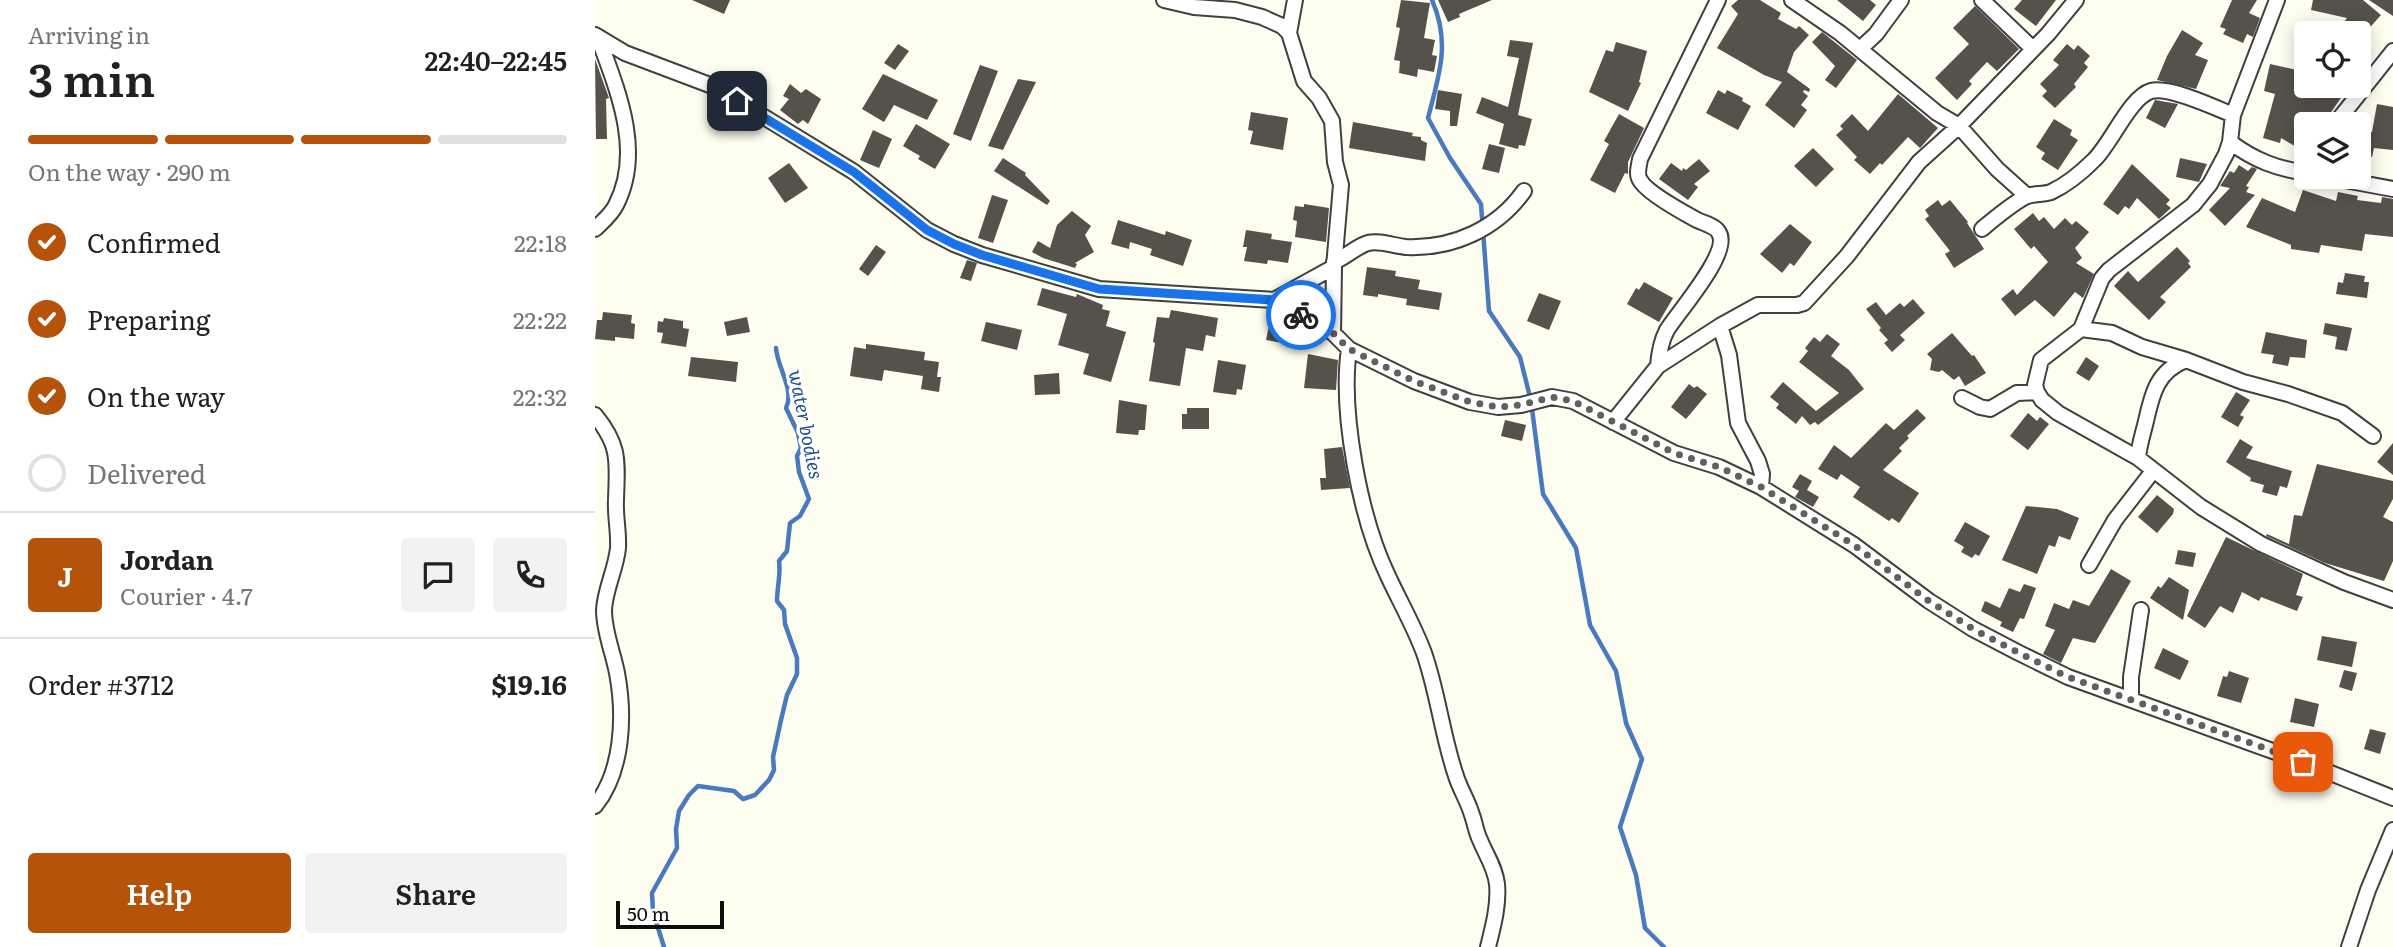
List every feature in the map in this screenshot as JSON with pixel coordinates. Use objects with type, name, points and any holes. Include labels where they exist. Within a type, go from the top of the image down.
[{"type":"street","points":[[1164,0],[1194,7],[1235,10],[1262,17],[1282,26],[1289,33],[1304,80],[1319,98],[1332,121],[1335,162],[1341,185],[1334,264],[1333,333]]},
{"type":"street","points":[[1289,33],[1295,0]]},
{"type":"street","points":[[1658,366],[1659,353],[1667,331],[1697,292],[1721,242],[1719,233],[1713,228],[1674,207],[1640,181],[1640,159],[1718,0]]},
{"type":"street","points":[[1792,0],[1860,49],[1937,113],[1959,126],[1997,169],[2027,196]]},
{"type":"street","points":[[1860,49],[1901,0]]},
{"type":"street","points":[[1982,0],[2033,49]]},
{"type":"street","points":[[1613,422],[1658,366],[1720,326],[1758,305],[1804,303],[1847,256],[1919,163],[1959,126],[2048,34],[2075,0]]},
{"type":"street","points":[[2277,0],[2233,115],[2226,154],[2210,184],[2193,205],[2121,260],[2102,278],[2081,329],[2041,360],[2035,385],[2042,400],[2058,413],[2138,458],[2229,527],[2344,582],[2393,600]]},
{"type":"street","points":[[595,229],[616,206],[628,163],[628,142],[623,116],[597,36]]},
{"type":"street","points":[[597,36],[625,53],[715,87],[854,172],[927,230],[972,251],[1099,289],[1274,300],[1333,333],[1349,349],[1414,381],[1470,402],[1498,407],[1521,405],[1552,397],[1573,401],[1674,453],[1719,467],[1761,487],[1854,545],[1929,601],[1973,629],[2068,677],[2393,798]]},
{"type":"street","points":[[2345,112],[2393,51]]},
{"type":"street","points":[[1982,229],[2027,196],[2049,192],[2070,180],[2095,159],[2137,100],[2147,92],[2157,90],[2174,94],[2233,115]]},
{"type":"street","points":[[2230,142],[2265,164],[2294,170]]},
{"type":"street","points":[[2371,185],[2393,189]]},
{"type":"street","points":[[1274,300],[1368,243],[1436,246],[1483,230],[1503,217],[1524,191]]},
{"type":"street","points":[[1720,326],[1729,355],[1738,423],[1758,461],[1762,474],[1761,487]]},
{"type":"street","points":[[2081,329],[2112,333],[2243,382],[2288,394],[2341,413],[2373,436]]},
{"type":"street","points":[[1349,349],[1345,373],[1346,404],[1361,491],[1374,538],[1388,576],[1423,650],[1439,702],[1456,777],[1472,814],[1480,842],[1492,863],[1497,883],[1497,901],[1488,947]]},
{"type":"street","points":[[2138,458],[2150,396],[2173,365],[2186,360]]},
{"type":"street","points":[[1962,398],[1990,409],[2017,393],[2037,392]]},
{"type":"street","points":[[595,415],[609,433],[616,453],[618,547],[604,611],[622,705],[612,777],[595,806]]},
{"type":"street","points":[[2089,565],[2115,520],[2153,471]]},
{"type":"street","points":[[2131,699],[2131,677],[2141,610]]},
{"type":"street","points":[[2349,947],[2368,890],[2393,830]]},
{"type":"building","points":[[692,0],[730,0],[724,14]]},
{"type":"building","points":[[1401,0],[1430,3],[1424,38],[1435,40],[1432,55],[1437,56],[1434,72],[1418,69],[1417,77],[1399,73],[1400,61],[1394,60],[1400,28],[1396,27]]},
{"type":"building","points":[[1438,0],[1492,0],[1459,14],[1460,17],[1448,22]]},
{"type":"building","points":[[1738,0],[1760,0],[1781,13],[1778,19],[1796,29],[1799,26],[1809,35],[1794,52],[1787,72],[1810,89],[1809,92],[1803,92],[1808,96],[1801,105],[1807,110],[1794,128],[1765,105],[1782,82],[1764,75],[1717,48],[1738,14],[1731,6]]},
{"type":"building","points":[[1837,0],[1870,0],[1876,5],[1863,21]]},
{"type":"building","points":[[2022,0],[2056,0],[2036,26],[2014,9]]},
{"type":"building","points":[[2232,0],[2257,0],[2249,13],[2260,18],[2253,37],[2247,34],[2243,43],[2223,34],[2226,29],[2220,27]]},
{"type":"building","points":[[2313,0],[2363,0],[2381,15],[2371,26],[2371,21],[2345,21],[2347,18],[2311,10]]},
{"type":"building","points":[[2369,0],[2393,0],[2393,16]]},
{"type":"building","points":[[1975,6],[2019,49],[1997,71],[1987,62],[1969,81],[1972,84],[1957,100],[1935,78],[1969,44],[1953,28]]},
{"type":"building","points":[[2182,30],[2203,43],[2195,55],[2208,60],[2196,89],[2157,80]]},
{"type":"building","points":[[1822,32],[1857,60],[1836,88],[1825,80],[1835,66],[1812,42]]},
{"type":"building","points":[[1510,40],[1533,43],[1518,115],[1532,119],[1525,146],[1519,145],[1518,149],[1499,144],[1504,124],[1476,113],[1482,97],[1508,107],[1519,58],[1507,56]]},
{"type":"building","points":[[1616,42],[1647,51],[1639,82],[1641,83],[1628,111],[1589,92],[1606,50],[1613,52]]},
{"type":"building","points":[[898,44],[909,51],[895,70],[884,63]]},
{"type":"building","points":[[2067,44],[2074,50],[2078,45],[2090,56],[2084,63],[2088,67],[2074,84],[2076,87],[2055,108],[2042,96],[2047,91],[2040,84],[2059,65],[2053,60]]},
{"type":"building","points":[[595,59],[609,98],[606,99],[607,139],[596,139]]},
{"type":"building","points":[[2270,64],[2294,69],[2294,98],[2341,98],[2331,112],[2294,112],[2294,146],[2281,138],[2280,143],[2263,138],[2275,94],[2264,91]]},
{"type":"building","points":[[980,65],[998,71],[971,141],[953,134]]},
{"type":"building","points":[[883,74],[938,100],[927,120],[894,105],[884,122],[862,109]]},
{"type":"building","points":[[1018,79],[1036,82],[1003,150],[988,146]]},
{"type":"building","points":[[790,84],[801,93],[806,89],[821,99],[808,124],[803,120],[798,124],[780,110],[789,99],[783,96]]},
{"type":"building","points":[[1438,90],[1462,94],[1457,126],[1450,126],[1450,111],[1435,109]]},
{"type":"building","points":[[1718,90],[1725,94],[1727,90],[1743,98],[1742,101],[1751,106],[1738,130],[1706,113]]},
{"type":"building","points":[[1898,94],[1938,128],[1920,148],[1908,137],[1870,174],[1854,160],[1857,157],[1836,135],[1843,129],[1840,126],[1852,114],[1868,131]]},
{"type":"building","points":[[2155,100],[2178,104],[2165,128],[2146,118]]},
{"type":"building","points":[[2377,104],[2393,107],[2393,150],[2374,148],[2371,157]]},
{"type":"building","points":[[1251,112],[1288,118],[1283,150],[1250,144],[1253,131],[1248,130]]},
{"type":"building","points":[[1619,114],[1644,128],[1628,162],[1628,174],[1625,173],[1615,193],[1590,180],[1609,144],[1604,141]]},
{"type":"building","points":[[2054,119],[2072,130],[2070,135],[2078,140],[2058,170],[2041,159],[2045,153],[2036,147]]},
{"type":"building","points":[[1353,122],[1413,133],[1412,136],[1421,137],[1421,140],[1427,143],[1425,161],[1349,148]]},
{"type":"building","points":[[916,124],[950,144],[935,169],[903,146]]},
{"type":"building","points":[[873,130],[892,139],[879,168],[860,160]]},
{"type":"building","points":[[1489,144],[1505,148],[1499,173],[1482,169]]},
{"type":"building","points":[[1813,148],[1834,169],[1816,187],[1794,166]]},
{"type":"building","points":[[1003,158],[1026,173],[1050,201],[1047,205],[994,171]]},
{"type":"building","points":[[2180,158],[2207,164],[2199,182],[2176,177]]},
{"type":"building","points":[[1699,159],[1710,171],[1694,184],[1698,187],[1688,200],[1659,179],[1671,163],[1682,171]]},
{"type":"building","points":[[789,163],[808,188],[785,203],[768,178]]},
{"type":"building","points":[[2132,164],[2170,200],[2166,204],[2171,208],[2159,219],[2137,198],[2129,209],[2125,206],[2118,215],[2103,204]]},
{"type":"building","points":[[2239,165],[2248,171],[2252,167],[2257,169],[2246,186],[2249,187],[2246,192],[2255,195],[2225,226],[2209,210],[2230,188],[2220,186],[2230,171],[2234,173]]},
{"type":"building","points":[[2303,190],[2336,201],[2338,192],[2358,196],[2357,200],[2381,203],[2382,197],[2393,199],[2393,237],[2365,234],[2362,251],[2321,245],[2319,253],[2291,249],[2291,245],[2246,227],[2262,198],[2295,212]]},
{"type":"building","points":[[992,195],[1008,200],[993,243],[978,238]]},
{"type":"building","points":[[1938,200],[1942,206],[1950,200],[1968,222],[1984,249],[1954,268],[1945,254],[1950,251],[1925,219],[1929,216],[1925,210]]},
{"type":"building","points":[[1304,204],[1329,208],[1326,242],[1295,237],[1295,206],[1304,207]]},
{"type":"building","points":[[1072,211],[1091,226],[1085,235],[1094,252],[1075,263],[1075,268],[1032,252],[1038,241],[1050,248],[1057,225]]},
{"type":"building","points":[[2033,213],[2039,221],[2044,217],[2054,229],[2065,218],[2072,225],[2076,221],[2089,232],[2075,248],[2082,258],[2076,263],[2094,274],[2083,298],[2075,292],[2054,317],[2035,300],[2015,316],[2001,299],[2013,289],[2017,295],[2048,262],[2034,246],[2031,249],[2014,229]]},
{"type":"building","points":[[1118,220],[1165,235],[1166,231],[1192,240],[1183,266],[1150,255],[1152,249],[1130,242],[1129,249],[1111,244]]},
{"type":"building","points":[[1790,224],[1812,242],[1794,266],[1790,263],[1782,273],[1760,254]]},
{"type":"building","points":[[1246,230],[1272,234],[1271,239],[1292,242],[1288,263],[1244,261]]},
{"type":"building","points":[[876,245],[886,252],[868,276],[859,269]]},
{"type":"building","points":[[2177,247],[2190,261],[2188,263],[2191,267],[2160,297],[2166,302],[2149,320],[2114,286],[2128,271],[2138,282]]},
{"type":"building","points":[[967,260],[977,263],[971,281],[960,278]]},
{"type":"building","points":[[1367,267],[1396,271],[1395,276],[1420,280],[1418,289],[1442,293],[1439,310],[1406,305],[1407,299],[1378,294],[1378,297],[1363,295]]},
{"type":"building","points":[[2345,273],[2365,276],[2364,282],[2369,282],[2367,298],[2336,294],[2338,282],[2343,283]]},
{"type":"building","points":[[1644,282],[1673,298],[1659,322],[1627,304],[1636,288],[1639,290]]},
{"type":"building","points":[[1042,288],[1076,297],[1077,294],[1103,305],[1102,309],[1110,311],[1106,326],[1126,332],[1111,382],[1083,374],[1089,354],[1058,345],[1067,314],[1037,305]]},
{"type":"building","points":[[1539,293],[1561,301],[1549,330],[1527,321]]},
{"type":"building","points":[[1913,299],[1925,313],[1900,335],[1905,340],[1892,352],[1884,343],[1888,340],[1879,330],[1881,328],[1866,309],[1876,302],[1886,315],[1900,303],[1904,307]]},
{"type":"building","points":[[1171,310],[1218,318],[1215,337],[1206,335],[1203,351],[1186,348],[1180,386],[1149,381],[1157,317],[1169,318]]},
{"type":"building","points":[[603,312],[632,315],[631,323],[635,324],[634,339],[595,339],[597,320],[602,320]]},
{"type":"building","points":[[747,317],[750,332],[727,336],[724,322]]},
{"type":"building","points":[[664,318],[683,321],[683,328],[689,329],[686,347],[661,343],[663,333],[657,332],[658,321],[663,322]]},
{"type":"building","points":[[986,322],[1022,330],[1017,350],[981,341]]},
{"type":"building","points":[[2325,323],[2352,328],[2347,351],[2335,349],[2337,337],[2323,334]]},
{"type":"building","points":[[1269,326],[1304,332],[1301,346],[1266,340]]},
{"type":"building","points":[[2266,332],[2307,340],[2305,358],[2290,357],[2288,366],[2272,363],[2274,355],[2261,353]]},
{"type":"building","points":[[1952,333],[1972,356],[1974,355],[1986,373],[1965,386],[1959,376],[1954,380],[1942,370],[1930,370],[1932,359],[1927,354]]},
{"type":"building","points":[[1827,334],[1840,344],[1831,356],[1849,370],[1864,389],[1818,425],[1815,422],[1810,425],[1802,416],[1796,424],[1776,408],[1779,404],[1770,397],[1783,382],[1816,411],[1839,393],[1799,362],[1814,337],[1820,342]]},
{"type":"building","points":[[866,344],[925,352],[924,360],[939,362],[939,392],[921,389],[923,376],[884,370],[882,381],[850,376],[854,347],[866,349]]},
{"type":"building","points":[[1308,354],[1338,360],[1336,390],[1304,388]]},
{"type":"building","points":[[691,357],[738,362],[736,382],[688,376]]},
{"type":"building","points":[[2086,357],[2099,366],[2089,381],[2076,373]]},
{"type":"building","points":[[1218,360],[1246,365],[1242,390],[1237,389],[1236,395],[1213,392]]},
{"type":"building","points":[[1059,373],[1060,394],[1035,395],[1034,375]]},
{"type":"building","points":[[1689,384],[1694,388],[1697,386],[1707,394],[1686,419],[1671,407]]},
{"type":"building","points":[[2236,392],[2250,400],[2240,415],[2244,417],[2238,427],[2221,417]]},
{"type":"building","points":[[1119,400],[1147,405],[1145,430],[1139,430],[1138,435],[1116,433]]},
{"type":"building","points":[[1187,408],[1209,408],[1209,429],[1182,429],[1182,414],[1187,414]]},
{"type":"building","points":[[1917,409],[1926,418],[1907,436],[1909,438],[1899,448],[1902,451],[1883,470],[1919,493],[1899,523],[1892,518],[1889,521],[1853,497],[1860,487],[1841,474],[1837,480],[1818,469],[1834,445],[1851,458],[1886,423],[1894,430]]},
{"type":"building","points":[[2028,413],[2037,421],[2040,417],[2049,424],[2028,450],[2010,436]]},
{"type":"building","points":[[1505,420],[1526,425],[1522,441],[1501,436]]},
{"type":"building","points":[[2240,439],[2253,447],[2246,458],[2292,471],[2287,488],[2280,486],[2277,496],[2262,492],[2264,485],[2250,481],[2251,478],[2226,462]]},
{"type":"building","points":[[2393,443],[2393,475],[2377,462]]},
{"type":"building","points":[[1342,447],[1350,488],[1321,490],[1320,478],[1326,478],[1324,449]]},
{"type":"building","points":[[2317,464],[2393,481],[2393,499],[2383,517],[2393,522],[2393,561],[2384,581],[2325,563],[2266,536],[2267,534],[2289,544],[2294,515],[2302,516]]},
{"type":"building","points":[[1800,474],[1812,481],[1807,490],[1819,497],[1813,507],[1795,497],[1799,491],[1792,487]]},
{"type":"building","points":[[2157,495],[2174,509],[2157,533],[2138,517]]},
{"type":"building","points":[[2026,506],[2057,509],[2079,518],[2070,540],[2059,536],[2055,547],[2049,545],[2037,574],[2002,560]]},
{"type":"building","points":[[1965,522],[1990,536],[1979,556],[1975,554],[1972,558],[1961,552],[1964,547],[1954,541]]},
{"type":"building","points":[[2226,537],[2303,574],[2296,595],[2303,597],[2297,611],[2261,597],[2259,601],[2242,592],[2233,613],[2220,606],[2205,628],[2187,616]]},
{"type":"building","points":[[2178,550],[2196,553],[2193,567],[2175,564]]},
{"type":"building","points":[[2111,569],[2131,581],[2095,643],[2073,638],[2061,663],[2043,654],[2055,630],[2045,626],[2054,603],[2069,609],[2073,600],[2089,606]]},
{"type":"building","points":[[2169,577],[2189,590],[2183,620],[2150,598],[2158,586],[2161,588]]},
{"type":"building","points":[[2024,584],[2036,588],[2024,619],[2020,618],[2013,632],[2000,626],[2002,622],[1981,611],[1985,601],[2000,608],[2009,588],[2020,592]]},
{"type":"building","points":[[2322,636],[2357,642],[2352,667],[2317,660]]},
{"type":"building","points":[[2163,648],[2189,661],[2180,680],[2154,668]]},
{"type":"building","points":[[2344,670],[2357,673],[2352,691],[2339,687]]},
{"type":"building","points":[[2229,671],[2249,678],[2241,703],[2217,696],[2223,676],[2227,677]]},
{"type":"building","points":[[2295,698],[2319,704],[2314,727],[2290,722]]},
{"type":"building","points":[[2370,729],[2386,733],[2380,754],[2364,749]]},
{"type":"waterway","points":[[1432,0],[1438,16],[1442,45],[1439,73],[1428,118],[1450,158],[1481,204],[1489,311],[1520,357],[1531,401],[1543,494],[1576,548],[1590,625],[1616,671],[1626,723],[1642,759],[1620,827],[1636,875],[1645,928],[1664,947]]},
{"type":"waterway","name":"water bodies","points":[[664,947],[653,912],[652,893],[677,848],[679,811],[698,786],[734,791],[743,799],[755,795],[769,780],[774,770],[773,757],[787,695],[797,674],[797,658],[785,624],[784,610],[777,601],[779,561],[787,551],[790,523],[800,516],[809,499],[799,472],[797,456],[801,448],[798,433],[786,408],[787,386],[776,348]]},
{"type":"way so far","points":[[1301,315],[1333,333],[1349,349],[1414,381],[1470,402],[1498,407],[1521,405],[1552,397],[1573,401],[1674,453],[1719,467],[1761,487],[1854,545],[1929,601],[1973,629],[2019,653],[2068,677],[2303,762]]},
{"type":"route","points":[[737,101],[779,129],[854,172],[927,230],[982,255],[1099,289],[1274,300],[1301,315]]}]
